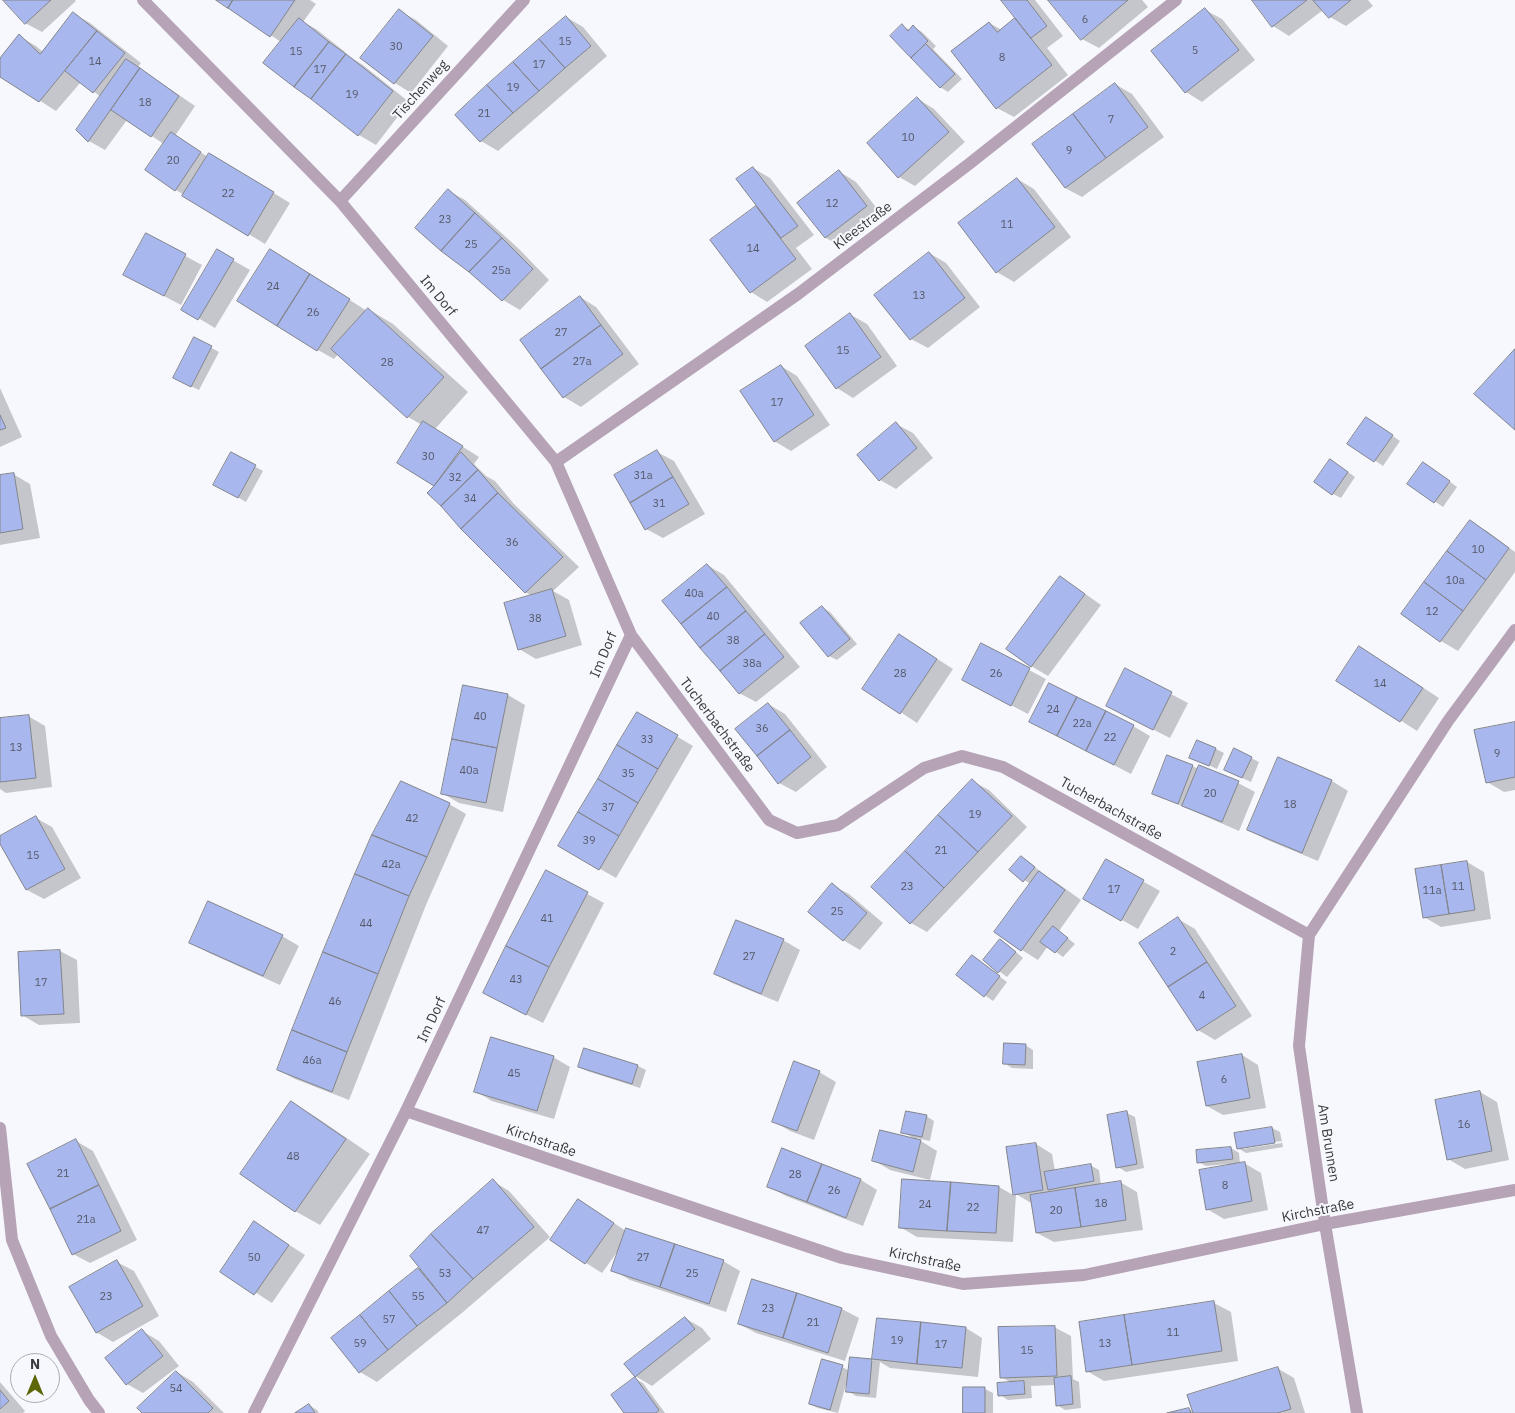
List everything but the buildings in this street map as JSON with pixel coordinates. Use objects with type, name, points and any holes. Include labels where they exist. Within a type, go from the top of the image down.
[{"type":"street","name":"Im Dorf","points":[[143,0],[340,201],[556,462],[631,635],[406,1111],[254,1413]]},
{"type":"street","name":"Tischenweg","points":[[340,201],[524,0]]},
{"type":"street","name":"Kleestraße","points":[[556,462],[798,294],[969,164],[1176,0]]},
{"type":"street","points":[[1309,936],[1448,721],[1515,630]]},
{"type":"street","name":"Tucherbachstraße","points":[[631,635],[769,820],[797,833],[838,825],[924,768],[962,756],[1003,767],[1309,936]]},
{"type":"street","name":"Am Brunnen","points":[[1309,936],[1299,1046],[1357,1413]]},
{"type":"street","name":"Kirchstraße","points":[[406,1111],[842,1258],[963,1284],[1084,1275],[1326,1224],[1515,1190]]},
{"type":"street","points":[[0,1128],[6,1240],[51,1336],[98,1413]]}]
